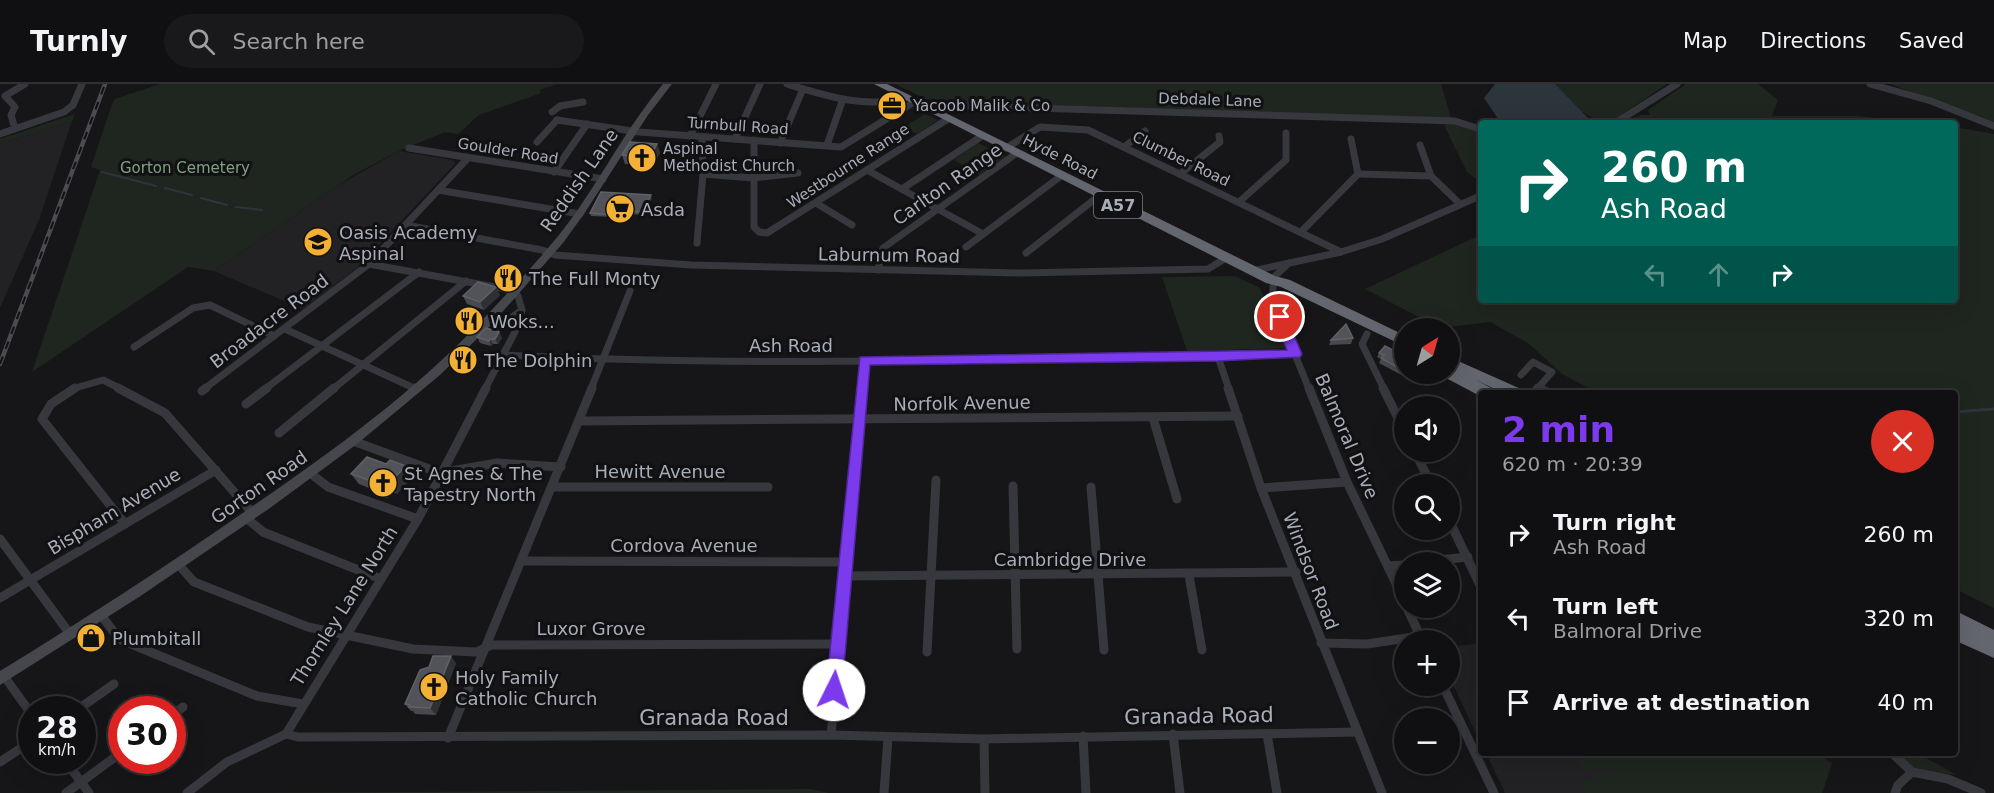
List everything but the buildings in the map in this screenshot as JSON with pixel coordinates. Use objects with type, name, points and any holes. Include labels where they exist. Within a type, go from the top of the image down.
[{"type":"highway","name":"Hyde Road","points":[[879,84],[1226,258]]},
{"type":"highway","name":"A57","points":[[1226,258],[1271,280],[1286,283],[1394,336]]},
{"type":"highway","name":"A57","points":[[1271,280],[1279,289],[1394,346]]},
{"type":"highway","points":[[1460,367],[1510,390]]},
{"type":"highway","points":[[1460,379],[1482,390]]},
{"type":"highway","points":[[1958,612],[1994,629]]},
{"type":"highway","points":[[1958,619],[1994,639]]},
{"type":"highway","points":[[1958,633],[1994,650]]},
{"type":"main road","name":"Reddish Lane","points":[[514,293],[580,214],[634,131],[668,84]]},
{"type":"main road","name":"Gorton Road","points":[[2,677],[179,564],[310,473],[416,389],[490,326],[514,293]]},
{"type":"street","points":[[15,129],[11,115],[15,107],[13,102],[5,96],[25,84]]},
{"type":"street","points":[[0,134],[64,112],[73,105],[82,84]]},
{"type":"street","points":[[690,136],[716,84]]},
{"type":"street","points":[[735,139],[760,84]]},
{"type":"street","points":[[787,84],[843,99],[896,101],[910,99]]},
{"type":"street","points":[[1621,120],[1643,108],[1677,84]]},
{"type":"street","points":[[1870,84],[1931,101],[1994,126]]},
{"type":"street","points":[[780,142],[803,89]]},
{"type":"street","points":[[827,145],[843,99]]},
{"type":"street","name":"Turnbull Road","points":[[557,120],[634,131],[841,147],[910,99]]},
{"type":"street","points":[[552,112],[560,106],[583,102]]},
{"type":"street","points":[[537,142],[557,120],[546,105]]},
{"type":"street","name":"Debdale Lane","points":[[930,109],[936,105],[946,105],[1455,121],[1478,128]]},
{"type":"street","name":"Westbourne Range","points":[[753,178],[754,227],[762,233],[772,231],[948,118]]},
{"type":"street","points":[[554,172],[587,124]]},
{"type":"street","name":"Clumber Road","points":[[1011,151],[1034,130],[1049,127],[1088,130],[1341,252]]},
{"type":"street","points":[[1124,147],[1145,131]]},
{"type":"street","points":[[1239,202],[1286,160],[1286,133]]},
{"type":"street","points":[[902,189],[982,136]]},
{"type":"street","points":[[1180,174],[1220,142],[1219,136]]},
{"type":"street","points":[[697,243],[703,174],[702,137]]},
{"type":"street","points":[[1351,140],[1358,174]]},
{"type":"street","points":[[753,178],[754,141]]},
{"type":"street","points":[[1420,145],[1431,176],[1461,204]]},
{"type":"street","name":"Goulder Road","points":[[409,148],[603,179]]},
{"type":"street","name":"Carlton Range","points":[[878,270],[883,248],[938,209],[1011,151]]},
{"type":"street","name":"Broadacre Road","points":[[202,391],[369,264],[468,158]]},
{"type":"street","points":[[867,170],[983,234]]},
{"type":"street","points":[[703,174],[753,178],[798,173]]},
{"type":"street","points":[[1301,232],[1358,174],[1431,176]]},
{"type":"street","points":[[966,247],[1061,176]]},
{"type":"street","points":[[438,190],[580,214]]},
{"type":"street","points":[[1026,253],[1100,195]]},
{"type":"street","points":[[1252,271],[1341,252],[1382,239],[1478,197]]},
{"type":"street","points":[[816,203],[852,225]]},
{"type":"street","name":"Laburnum Road","points":[[405,225],[571,257],[641,263],[1022,273],[1208,269],[1226,258]]},
{"type":"street","points":[[1271,280],[1279,269],[1289,263]]},
{"type":"street","points":[[369,264],[486,284],[518,296],[522,310],[490,326]]},
{"type":"street","points":[[246,404],[419,272]]},
{"type":"street","name":"Balmoral Drive","points":[[1271,280],[1272,298],[1347,482],[1394,577]]},
{"type":"street","points":[[279,433],[466,281]]},
{"type":"street","points":[[448,738],[561,467],[630,291]]},
{"type":"street","points":[[134,347],[194,308],[210,305],[274,336]]},
{"type":"street","name":"Thornley Lane North","points":[[286,734],[418,519],[515,332],[522,310]]},
{"type":"street","points":[[490,326],[512,335]]},
{"type":"street","points":[[285,329],[416,389]]},
{"type":"street","points":[[1367,334],[1362,344],[1394,410]]},
{"type":"street","name":"Ash Road","points":[[502,355],[603,360],[864,360],[1218,357],[1295,354]]},
{"type":"street","name":"Windsor Road","points":[[1218,357],[1261,488],[1382,793]]},
{"type":"street","points":[[831,735],[837,644],[864,360]]},
{"type":"street","points":[[1521,375],[1533,362],[1552,372],[1537,390]]},
{"type":"street","points":[[125,524],[42,419],[48,406],[75,388],[93,380],[103,380],[165,413],[249,509],[250,521],[263,532],[381,579]]},
{"type":"street","name":"Norfolk Avenue","points":[[579,421],[859,421],[1238,416]]},
{"type":"street","points":[[1153,418],[1177,499]]},
{"type":"street","points":[[352,441],[440,473],[497,463],[561,467]]},
{"type":"street","name":"Bispham Avenue","points":[[0,598],[216,470]]},
{"type":"street","points":[[310,473],[328,487],[418,519]]},
{"type":"street","points":[[927,652],[936,480]]},
{"type":"street","points":[[1261,488],[1347,482]]},
{"type":"street","points":[[1013,486],[1017,649]]},
{"type":"street","name":"Hewitt Avenue","points":[[552,487],[768,487]]},
{"type":"street","points":[[1091,487],[1104,650]]},
{"type":"street","points":[[0,539],[70,634]]},
{"type":"street","points":[[1459,540],[1478,580]]},
{"type":"street","points":[[1460,558],[1468,557]]},
{"type":"street","name":"Cordova Avenue","points":[[522,561],[846,562]]},
{"type":"street","name":"Luxor Grove","points":[[179,564],[194,582],[309,627],[413,649],[476,652],[492,645],[837,644]]},
{"type":"street","points":[[1389,566],[1394,566]]},
{"type":"street","name":"Cambridge Drive","points":[[845,576],[1296,573]]},
{"type":"street","points":[[1189,575],[1202,650]]},
{"type":"street","points":[[101,615],[119,639],[257,696],[303,704]]},
{"type":"street","points":[[1321,643],[1367,644],[1394,641]]},
{"type":"street","points":[[2,677],[18,697]]},
{"type":"street","points":[[96,697],[114,684]]},
{"type":"street","points":[[1448,696],[1494,793]]},
{"type":"street","name":"Granada Road","points":[[286,734],[298,737],[831,735],[984,739],[1358,732]]},
{"type":"street","points":[[187,793],[227,762],[286,734]]},
{"type":"street","points":[[1173,734],[1180,793]]},
{"type":"street","points":[[1267,734],[1277,793]]},
{"type":"street","points":[[1083,736],[1086,793]]},
{"type":"street","points":[[884,793],[888,738]]},
{"type":"street","points":[[984,739],[985,793]]},
{"type":"street","points":[[0,762],[18,750]]},
{"type":"street","points":[[1895,756],[1912,772],[1948,779],[1981,793]]},
{"type":"street","points":[[66,793],[108,762]]},
{"type":"street","points":[[1895,793],[1898,784],[1912,772]]},
{"type":"street","points":[[75,774],[89,793]]},
{"type":"shaded area","points":[[1495,84],[1555,84],[1590,120],[1499,120],[1484,98]]},
{"type":"shaded area","points":[[72,121],[39,220],[0,308],[0,144]]},
{"type":"shaded area","name":"Oasis Academy Aspinal","points":[[399,151],[452,160],[456,163],[357,268],[303,309],[214,271],[337,186]]},
{"type":"shaded area","points":[[1478,643],[1478,738],[1458,696],[1460,646]]},
{"type":"shaded area","points":[[1487,756],[1820,756],[1832,763],[1822,793],[1505,793]]},
{"type":"green space","name":"Gorton Cemetery","points":[[160,84],[557,84],[539,90],[541,93],[479,115],[458,134],[445,132],[399,151],[353,175],[214,271],[188,267],[32,372],[100,170],[91,167],[112,104],[115,99]]},
{"type":"green space","points":[[895,84],[1441,84],[1451,118],[952,102],[926,99]]},
{"type":"green space","points":[[1555,84],[1667,84],[1613,120],[1594,120],[1595,119],[1581,111]]},
{"type":"green space","points":[[1686,84],[1758,84],[1778,100],[1772,116],[1858,116],[1893,120],[1627,120],[1641,115],[1650,115],[1648,110]]},
{"type":"green space","points":[[1891,84],[1994,84],[1994,124]]},
{"type":"green space","points":[[75,114],[72,121],[0,144],[0,139]]},
{"type":"green space","points":[[925,114],[938,120],[917,134],[904,127]]},
{"type":"green space","points":[[1451,123],[1478,130],[1478,180],[1467,172],[1444,125]]},
{"type":"green space","points":[[1958,128],[1994,134],[1994,608],[1958,590],[1958,390],[1592,390],[1562,374],[1528,343],[1490,322],[1460,326],[1460,318],[1421,318],[1365,289],[1478,236],[1478,303],[1958,303]]},
{"type":"green space","points":[[978,143],[1006,156],[979,175],[954,160]]},
{"type":"green space","points":[[1235,276],[1260,288],[1286,348],[1187,351],[1162,277]]},
{"type":"green space","points":[[1576,756],[1820,756],[1832,763],[1822,793],[1585,793],[1579,781],[1590,780],[1596,774],[1613,771],[1611,768],[1584,771]]},
{"type":"green space","points":[[1900,756],[1922,756],[1957,775],[1915,769]]},
{"type":"green space","points":[[811,789],[829,793],[247,793]]},
{"type":"waterway","points":[[102,172],[156,186]]},
{"type":"waterway","points":[[165,188],[192,195]]},
{"type":"waterway","points":[[201,198],[227,205]]},
{"type":"waterway","points":[[236,207],[262,210]]},
{"type":"waterway","points":[[1958,412],[1994,409]]},
{"type":"railway","points":[[0,364],[105,84]]},
{"type":"place","name":"Yacoob Malik & Co","points":[[892,106]]},
{"type":"place","name":"Aspinal Methodist Church","points":[[642,158]]},
{"type":"place","name":"Asda","points":[[620,209]]},
{"type":"place","name":"Oasis Academy Aspinal","points":[[318,242]]},
{"type":"place","name":"The Full Monty","points":[[508,278]]},
{"type":"place","name":"Woks...","points":[[469,321]]},
{"type":"place","name":"The Dolphin","points":[[463,360]]},
{"type":"place","name":"St Agnes & The Tapestry North","points":[[383,483]]},
{"type":"place","name":"Plumbitall","points":[[91,638]]},
{"type":"place","name":"Holy Family Catholic Church","points":[[434,687]]},
{"type":"route","points":[[834,690],[864,360],[1218,357],[1295,354],[1280,317]]}]
